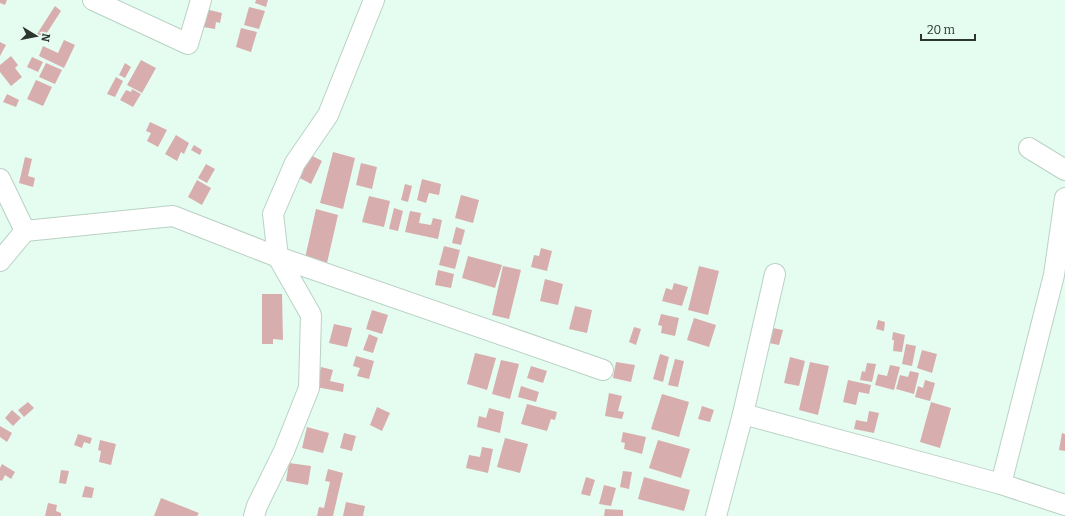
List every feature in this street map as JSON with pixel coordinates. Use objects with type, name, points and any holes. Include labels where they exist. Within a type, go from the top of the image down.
[{"type":"street","points":[[93,0],[188,44],[201,0]]},
{"type":"street","points":[[254,516],[257,506],[284,451],[309,388],[311,315],[278,257],[273,214],[295,163],[328,115],[374,0]]},
{"type":"street","points":[[1029,148],[1065,170]]},
{"type":"street","points":[[0,179],[25,231]]},
{"type":"street","points":[[1001,484],[1054,275],[1065,198]]},
{"type":"street","points":[[0,261],[25,231],[173,216],[278,257],[603,370]]},
{"type":"street","points":[[716,516],[743,414],[774,274]]},
{"type":"street","points":[[743,414],[1001,484],[1065,505]]},
{"type":"building","points":[[0,0],[7,0],[5,5],[0,3]]},
{"type":"building","points":[[256,0],[268,0],[266,7],[255,3]]},
{"type":"building","points":[[55,6],[61,11],[43,39],[37,34]]},
{"type":"building","points":[[249,7],[265,11],[259,29],[244,25]]},
{"type":"building","points":[[201,8],[222,13],[220,23],[216,22],[215,29],[203,27]]},
{"type":"building","points":[[241,28],[257,32],[251,52],[236,47]]},
{"type":"building","points":[[64,40],[75,45],[64,68],[39,56],[43,46],[58,53]]},
{"type":"building","points":[[0,42],[6,45],[0,56]]},
{"type":"building","points":[[11,56],[18,65],[15,68],[22,77],[11,86],[0,72],[0,65]]},
{"type":"building","points":[[32,57],[43,62],[38,72],[27,67]]},
{"type":"building","points":[[141,60],[156,68],[142,93],[127,85]]},
{"type":"building","points":[[46,63],[62,70],[55,84],[39,77]]},
{"type":"building","points":[[125,63],[131,67],[125,78],[119,75]]},
{"type":"building","points":[[116,77],[123,81],[115,97],[107,94]]},
{"type":"building","points":[[36,80],[52,87],[43,106],[27,99]]},
{"type":"building","points":[[132,89],[141,94],[133,107],[120,100],[126,90],[131,92]]},
{"type":"building","points":[[7,94],[19,100],[16,107],[3,102]]},
{"type":"building","points":[[150,122],[167,130],[158,147],[147,141],[151,133],[146,131]]},
{"type":"building","points":[[176,135],[189,143],[184,154],[181,152],[177,161],[165,154]]},
{"type":"building","points":[[194,145],[202,150],[200,155],[191,150]]},
{"type":"building","points":[[333,152],[355,158],[343,209],[320,203]]},
{"type":"building","points":[[307,153],[322,161],[311,184],[296,176]]},
{"type":"building","points":[[25,157],[32,159],[28,176],[35,178],[33,187],[19,183]]},
{"type":"building","points":[[361,163],[377,167],[372,189],[356,185]]},
{"type":"building","points":[[206,164],[215,169],[207,183],[198,178]]},
{"type":"building","points":[[422,179],[441,184],[439,195],[429,193],[426,203],[417,200]]},
{"type":"building","points":[[197,180],[211,188],[202,205],[188,197]]},
{"type":"building","points":[[405,184],[412,186],[408,202],[401,200]]},
{"type":"building","points":[[461,195],[479,200],[473,223],[455,218]]},
{"type":"building","points":[[369,196],[390,201],[384,227],[362,222]]},
{"type":"building","points":[[394,208],[403,211],[398,231],[389,229]]},
{"type":"building","points":[[316,209],[338,215],[327,263],[305,258]]},
{"type":"building","points":[[410,211],[421,213],[419,223],[431,225],[433,218],[442,220],[438,239],[405,232]]},
{"type":"building","points":[[456,227],[465,230],[461,245],[452,243]]},
{"type":"building","points":[[444,246],[460,250],[455,269],[439,265]]},
{"type":"building","points":[[541,248],[552,251],[547,271],[531,267],[534,255],[539,256]]},
{"type":"building","points":[[468,256],[502,265],[495,288],[462,278]]},
{"type":"building","points":[[503,266],[521,270],[509,319],[492,315]]},
{"type":"building","points":[[699,266],[719,271],[708,315],[688,310]]},
{"type":"building","points":[[438,270],[454,274],[451,288],[435,285]]},
{"type":"building","points":[[545,279],[563,284],[558,305],[540,301]]},
{"type":"building","points":[[674,283],[688,287],[682,306],[662,301],[666,288],[672,290]]},
{"type":"building","points":[[262,294],[282,294],[283,340],[273,339],[273,344],[262,344]]},
{"type":"building","points":[[575,306],[592,310],[587,333],[569,329]]},
{"type":"building","points":[[372,310],[388,315],[382,334],[366,329]]},
{"type":"building","points":[[661,314],[679,318],[675,336],[661,333],[662,326],[658,325]]},
{"type":"building","points":[[694,318],[716,325],[709,347],[687,340]]},
{"type":"building","points":[[878,320],[885,322],[884,331],[876,329]]},
{"type":"building","points":[[334,324],[352,328],[347,347],[329,343]]},
{"type":"building","points":[[634,327],[641,329],[636,345],[629,342]]},
{"type":"building","points":[[773,328],[783,330],[779,345],[769,343]]},
{"type":"building","points":[[893,332],[905,335],[902,352],[893,351]]},
{"type":"building","points":[[369,334],[378,338],[373,353],[363,350]]},
{"type":"building","points":[[906,344],[916,346],[912,366],[902,364]]},
{"type":"building","points":[[922,350],[937,354],[932,373],[917,368]]},
{"type":"building","points":[[475,353],[496,358],[487,390],[467,384]]},
{"type":"building","points":[[660,354],[669,357],[663,382],[653,379]]},
{"type":"building","points":[[356,356],[374,361],[369,379],[357,376],[360,368],[353,366]]},
{"type":"building","points":[[790,357],[805,361],[799,386],[784,383]]},
{"type":"building","points":[[675,359],[684,361],[678,387],[668,385]]},
{"type":"building","points":[[501,360],[519,364],[510,399],[492,394]]},
{"type":"building","points":[[616,362],[635,365],[631,382],[613,378]]},
{"type":"building","points":[[810,362],[829,366],[818,415],[799,410]]},
{"type":"building","points":[[867,363],[876,364],[872,382],[860,380],[862,371],[865,372]]},
{"type":"building","points":[[890,365],[900,367],[894,390],[875,385],[878,374],[887,376]]},
{"type":"building","points":[[531,366],[547,371],[543,383],[527,378]]},
{"type":"building","points":[[321,367],[333,370],[330,381],[344,384],[343,392],[316,387]]},
{"type":"building","points":[[910,371],[919,373],[914,394],[896,389],[900,375],[908,377]]},
{"type":"building","points":[[848,380],[871,385],[869,394],[859,392],[856,405],[843,402]]},
{"type":"building","points":[[925,380],[935,383],[930,401],[915,397],[918,386],[923,388]]},
{"type":"building","points":[[521,386],[539,392],[536,402],[518,397]]},
{"type":"building","points":[[609,393],[622,396],[618,411],[624,412],[622,419],[605,416]]},
{"type":"building","points":[[662,394],[689,402],[679,437],[651,429]]},
{"type":"building","points":[[28,402],[34,408],[24,417],[18,410]]},
{"type":"building","points":[[931,402],[951,408],[940,448],[920,442]]},
{"type":"building","points":[[527,404],[557,412],[555,420],[551,419],[547,431],[521,424]]},
{"type":"building","points":[[702,406],[714,410],[710,422],[698,419]]},
{"type":"building","points":[[377,407],[390,413],[382,431],[370,425]]},
{"type":"building","points":[[489,408],[504,412],[500,433],[477,427],[479,416],[486,418]]},
{"type":"building","points":[[12,410],[21,418],[13,426],[5,418]]},
{"type":"building","points":[[869,411],[879,413],[874,433],[854,429],[856,420],[867,422]]},
{"type":"building","points":[[0,426],[12,433],[7,442],[0,437]]},
{"type":"building","points":[[307,427],[329,433],[323,453],[302,448]]},
{"type":"building","points":[[623,432],[646,437],[642,454],[624,449],[625,443],[621,442]]},
{"type":"building","points":[[344,433],[356,436],[352,451],[340,448]]},
{"type":"building","points":[[1062,433],[1065,434],[1065,451],[1059,450]]},
{"type":"building","points":[[78,434],[92,438],[90,444],[84,442],[82,448],[74,445]]},
{"type":"building","points":[[505,438],[528,444],[520,473],[497,467]]},
{"type":"building","points":[[100,440],[116,444],[111,465],[99,462],[101,451],[98,450]]},
{"type":"building","points":[[658,440],[690,449],[681,478],[649,468]]},
{"type":"building","points":[[482,447],[493,449],[488,473],[466,468],[469,455],[480,457]]},
{"type":"building","points":[[289,463],[311,466],[308,485],[286,481]]},
{"type":"building","points":[[2,464],[15,472],[11,479],[5,475],[2,481],[0,480],[0,468]]},
{"type":"building","points":[[328,469],[343,473],[333,516],[317,516],[319,507],[324,508],[330,482],[325,481]]},
{"type":"building","points":[[61,470],[69,471],[66,484],[59,483]]},
{"type":"building","points":[[623,471],[632,472],[629,489],[620,487]]},
{"type":"building","points":[[586,477],[595,480],[590,496],[581,494]]},
{"type":"building","points":[[644,477],[690,490],[684,511],[638,499]]},
{"type":"building","points":[[604,485],[616,488],[611,506],[599,504]]},
{"type":"building","points":[[85,486],[94,488],[92,498],[82,497]]},
{"type":"building","points":[[161,498],[199,513],[197,516],[154,516]]},
{"type":"building","points":[[346,502],[365,506],[363,516],[343,516]]},
{"type":"building","points":[[48,503],[57,505],[56,511],[61,513],[61,516],[45,516]]},
{"type":"building","points":[[605,509],[623,510],[623,516],[604,516]]}]
